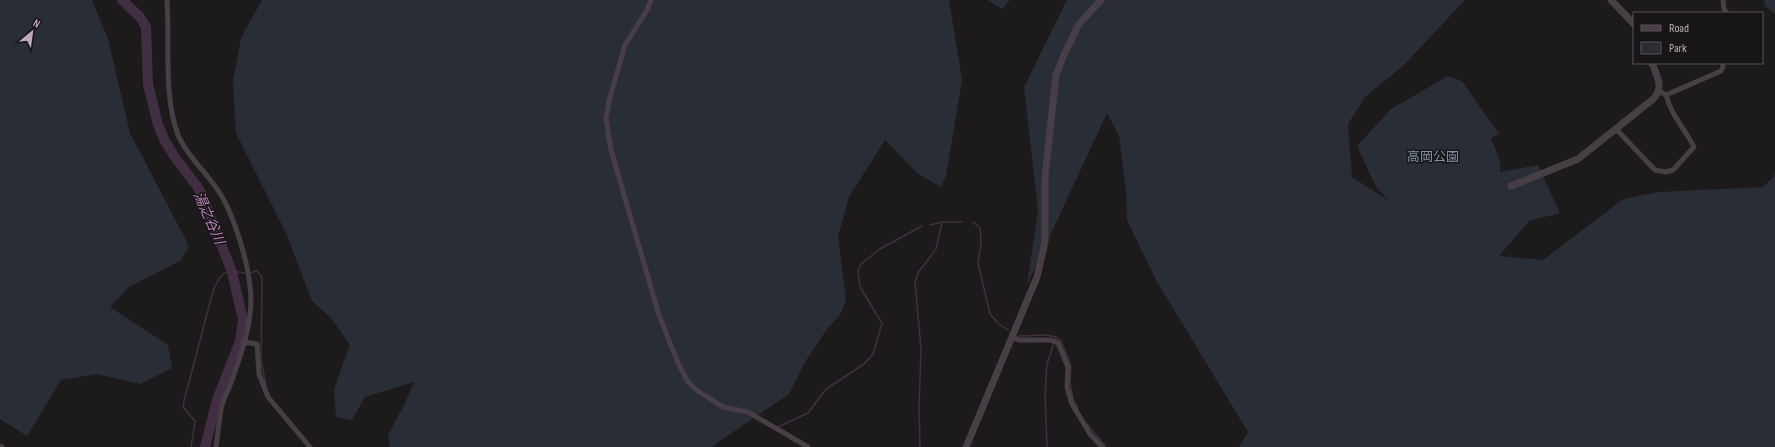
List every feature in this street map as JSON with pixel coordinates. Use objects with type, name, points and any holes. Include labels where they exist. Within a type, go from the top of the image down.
[{"type":"street","points":[[168,0],[170,90],[178,134],[185,148],[219,191],[238,238],[251,293],[249,324],[234,374],[222,405],[216,447]]},
{"type":"street","points":[[651,0],[647,10],[625,46],[609,101],[606,119],[611,150],[659,315],[678,363],[688,382],[698,391],[723,407],[748,412],[808,447]]},
{"type":"street","points":[[966,447],[1037,277],[1045,242],[1045,178],[1056,75],[1079,24],[1101,0]]},
{"type":"street","points":[[1611,0],[1633,23]]},
{"type":"street","points":[[1723,0],[1724,9],[1726,12]]},
{"type":"street","points":[[1616,129],[1655,170],[1666,172],[1673,170],[1694,147],[1687,133],[1674,116],[1662,93],[1652,64]]},
{"type":"street","points":[[1511,186],[1578,159],[1662,93],[1721,71],[1722,64]]},
{"type":"street","points":[[1012,337],[1019,340],[1051,340],[1058,343],[1068,367],[1067,387],[1072,404],[1090,434],[1102,447]]},
{"type":"street","points":[[243,342],[257,344],[259,374],[268,397],[310,447]]},
{"type":"green space","points":[[0,0],[92,0],[108,39],[130,133],[189,246],[180,261],[129,287],[110,307],[168,345],[172,368],[140,384],[97,374],[61,380],[27,436],[0,419]]},
{"type":"green space","points":[[262,0],[949,0],[962,80],[946,176],[941,187],[917,173],[885,140],[849,197],[838,237],[846,300],[840,315],[827,329],[805,362],[789,394],[711,447],[390,447],[388,435],[414,382],[365,397],[352,420],[336,417],[334,389],[350,345],[331,318],[312,301],[286,233],[236,133],[233,81],[241,38]]},
{"type":"green space","points":[[987,0],[1010,0],[1002,9]]},
{"type":"green space","name":"高岡公園","points":[[1067,0],[1465,0],[1404,65],[1365,97],[1348,124],[1352,177],[1388,200],[1376,187],[1357,146],[1391,109],[1448,76],[1462,81],[1499,134],[1491,138],[1500,161],[1500,172],[1538,165],[1560,213],[1529,221],[1499,256],[1543,260],[1623,199],[1659,192],[1763,187],[1774,176],[1775,172],[1775,447],[1239,447],[1248,432],[1156,280],[1127,220],[1126,191],[1119,136],[1107,113],[1027,285],[1038,211],[1024,87]]},
{"type":"green space","points":[[1764,0],[1775,0],[1775,14],[1765,6]]},
{"type":"waterway","name":"湯之谷川","points":[[122,0],[140,17],[146,27],[148,84],[158,125],[174,156],[202,195],[232,272],[243,320],[240,341],[217,400],[205,447]]},
{"type":"waterway","points":[[930,225],[942,222],[962,222]]},
{"type":"waterway","points":[[920,447],[919,409],[921,349],[915,282],[918,273],[936,249],[942,222]]},
{"type":"waterway","points":[[973,222],[980,228],[981,243],[978,263],[990,314],[999,324],[1008,330]]},
{"type":"waterway","points":[[778,427],[808,413],[826,389],[864,364],[873,354],[882,323],[860,287],[858,271],[861,264],[880,249],[922,226]]},
{"type":"waterway","points":[[191,447],[195,421],[183,407],[213,291],[218,280],[223,274],[232,271],[245,273]]},
{"type":"waterway","points":[[250,273],[257,271],[262,277],[261,361],[266,385]]},
{"type":"waterway","points":[[1019,336],[1046,335],[1056,337],[1061,341],[1071,366],[1070,382],[1073,399],[1078,409]]},
{"type":"waterway","points":[[1047,447],[1045,394],[1047,364],[1056,337]]},
{"type":"waterway","points":[[1087,424],[1106,447]]}]
